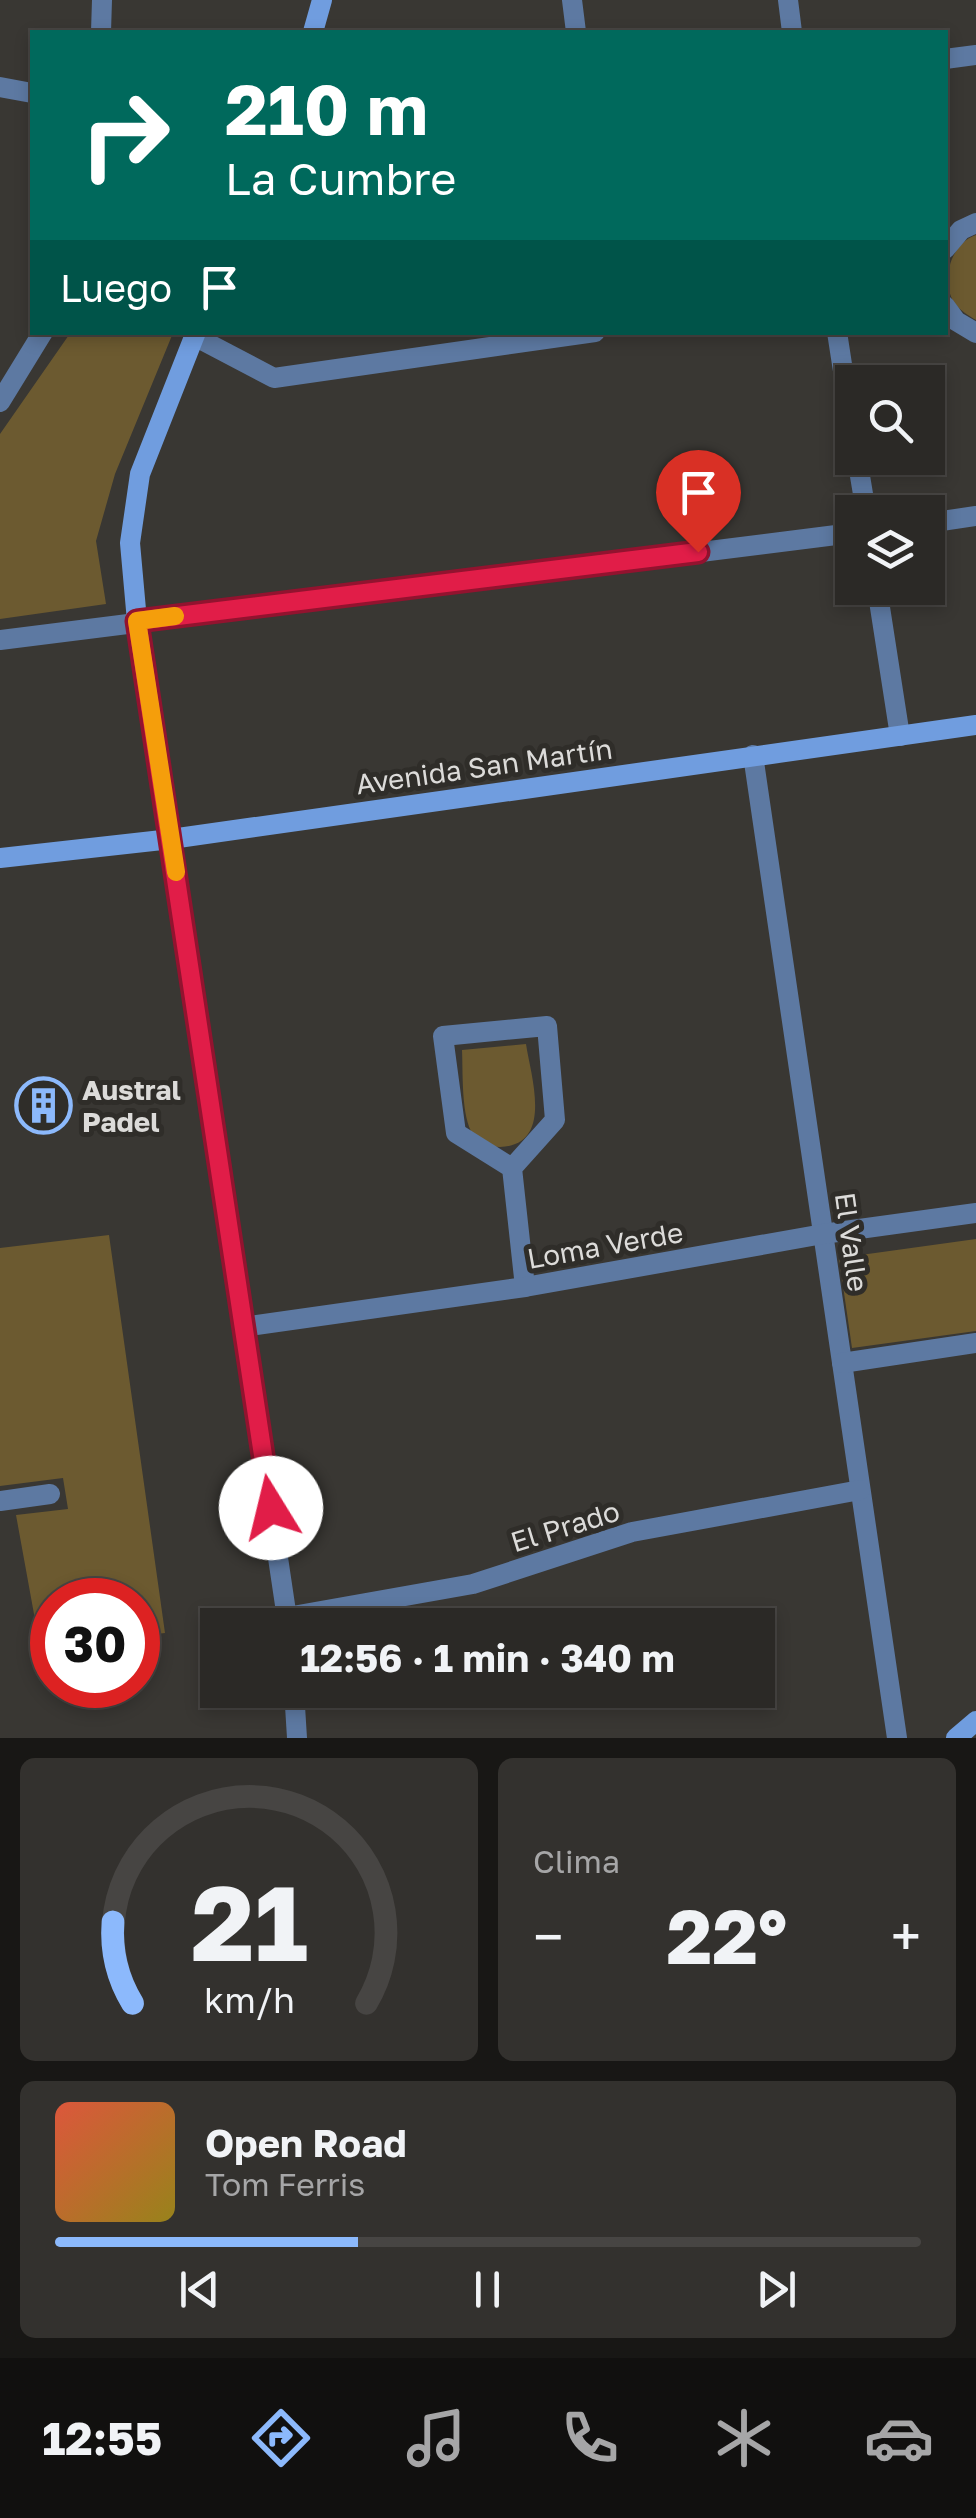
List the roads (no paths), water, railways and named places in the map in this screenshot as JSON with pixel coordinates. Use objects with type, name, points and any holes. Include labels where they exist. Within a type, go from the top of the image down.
[{"type":"street","points":[[100,30],[102,0]]},
{"type":"street","points":[[314,30],[322,0]]},
{"type":"street","points":[[572,0],[576,30]]},
{"type":"street","points":[[788,0],[792,30]]},
{"type":"street","points":[[948,59],[976,56]]},
{"type":"street","points":[[0,87],[30,93]]},
{"type":"street","points":[[948,245],[961,230],[976,222]]},
{"type":"street","points":[[948,310],[956,321],[976,333]]},
{"type":"street","points":[[0,402],[42,335]]},
{"type":"street","points":[[195,335],[140,474],[130,543],[137,621],[286,1608]]},
{"type":"street","points":[[197,335],[274,378],[575,335]]},
{"type":"street","points":[[838,335],[843,365]]},
{"type":"street","points":[[945,521],[976,516]]},
{"type":"street","points":[[0,640],[835,535]]},
{"type":"street","points":[[880,605],[900,736]]},
{"type":"street","name":"Avenida San Martín","points":[[0,858],[171,839],[976,725]]},
{"type":"street","name":"El Valle","points":[[753,755],[897,1738]]},
{"type":"street","points":[[512,1168],[456,1133],[444,1036],[547,1026],[555,1120],[512,1168],[526,1287]]},
{"type":"street","name":"Loma Verde","points":[[244,1327],[526,1287],[823,1234],[976,1213]]},
{"type":"street","points":[[842,1363],[976,1343]]},
{"type":"street","name":"El Prado","points":[[353,1608],[473,1584],[632,1532],[860,1490]]},
{"type":"street","points":[[0,1501],[50,1494]]},
{"type":"street","points":[[295,1708],[297,1738]]},
{"type":"street","points":[[956,1738],[976,1721]]},
{"type":"place","name":"Austral Padel","points":[[43,1105]]}]
